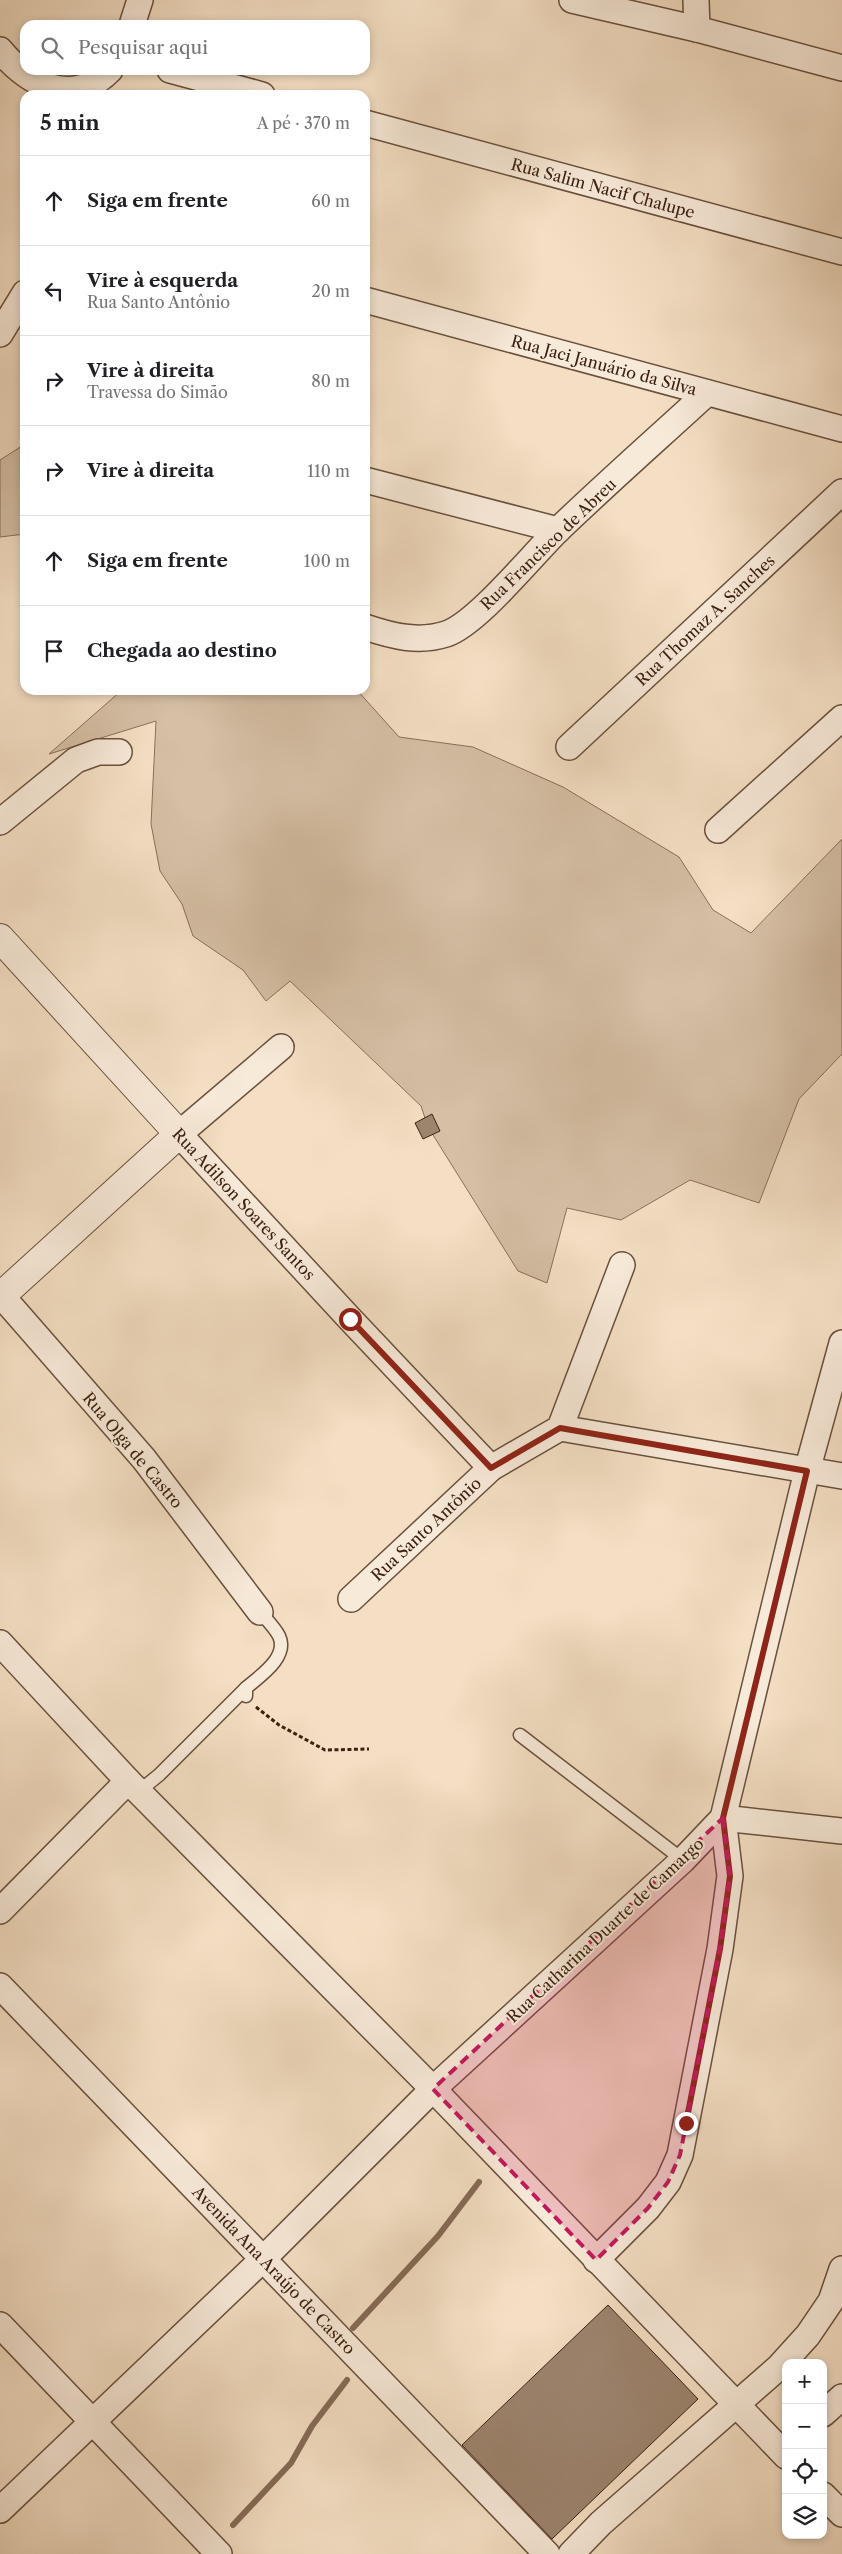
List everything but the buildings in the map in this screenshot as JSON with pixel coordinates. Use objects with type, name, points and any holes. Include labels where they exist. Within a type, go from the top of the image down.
[{"type":"street","points":[[134,20],[140,0]]},
{"type":"street","points":[[572,0],[697,29],[842,68]]},
{"type":"street","points":[[696,0],[697,29]]},
{"type":"street","points":[[0,50],[12,65],[20,71]]},
{"type":"street","points":[[26,75],[38,84],[64,90]]},
{"type":"street","points":[[71,90],[98,82],[105,75]]},
{"type":"street","points":[[188,75],[244,90]]},
{"type":"street","name":"Rua Salim Nacif Chalupe","points":[[370,124],[842,252]]},
{"type":"street","points":[[0,334],[20,301]]},
{"type":"street","name":"Rua Jaci Januário da Silva","points":[[370,301],[842,429]]},
{"type":"street","name":"Rua Francisco de Abreu","points":[[370,629],[386,634],[421,640],[448,634],[473,617],[558,530],[707,392]]},
{"type":"street","points":[[370,481],[558,530]]},
{"type":"street","name":"Rua Thomaz A. Sanches","points":[[569,747],[842,492]]},
{"type":"street","points":[[718,830],[842,718]]},
{"type":"street","points":[[0,822],[76,760],[98,752],[119,752]]},
{"type":"street","name":"Rua Adilson Soares Santos","points":[[0,938],[350,1319],[491,1468]]},
{"type":"street","points":[[0,1296],[179,1134],[281,1046]]},
{"type":"street","points":[[622,1265],[560,1428],[842,1476]]},
{"type":"street","name":"Rua Olga de Castro","points":[[0,1296],[144,1459],[260,1612]]},
{"type":"street","name":"Rua Catharina Duarte de Camargo","points":[[91,2421],[263,2258],[433,2089],[683,1860],[723,1818],[807,1471],[842,1343]]},
{"type":"street","name":"Rua Santo Antônio","points":[[351,1599],[491,1468],[560,1428]]},
{"type":"street","points":[[0,1643],[133,1786],[433,2089],[735,2405],[782,2450]]},
{"type":"street","points":[[0,1911],[133,1786]]},
{"type":"street","points":[[596,2260],[648,2208],[668,2182],[680,2155],[720,1949],[730,1876],[723,1818],[842,1832]]},
{"type":"street","name":"Avenida Ana Araújo de Castro","points":[[0,1986],[547,2554]]},
{"type":"street","points":[[571,2554],[602,2523],[779,2367],[808,2335],[831,2301],[842,2269]]},
{"type":"street","points":[[0,2326],[219,2554]]},
{"type":"street","points":[[827,2410],[842,2397]]},
{"type":"street","points":[[0,2510],[91,2421]]},
{"type":"street","points":[[827,2499],[842,2514]]},
{"type":"lane","points":[[133,1786],[159,1775],[246,1694],[275,1662],[282,1650],[280,1637],[260,1612]]},
{"type":"lane","points":[[520,1735],[683,1860]]},
{"type":"path","points":[[246,1694],[279,1725],[325,1750],[369,1749]]},
{"type":"highlighted area","points":[[723,1818],[730,1876],[720,1949],[680,2155],[668,2182],[648,2208],[596,2260],[433,2089]]},
{"type":"shaded area","points":[[20,447],[20,535],[0,537],[0,460]]},
{"type":"shaded area","points":[[116,695],[361,695],[399,737],[473,747],[563,787],[679,857],[713,910],[751,933],[842,839],[842,1054],[799,1099],[759,1203],[690,1180],[621,1220],[567,1208],[547,1283],[518,1271],[428,1127],[421,1106],[290,981],[266,1001],[243,970],[193,936],[182,904],[160,871],[151,824],[156,721],[49,754]]},
{"type":"waterway","points":[[353,2328],[438,2236],[479,2182]]},
{"type":"waterway","points":[[233,2525],[291,2463],[312,2426],[347,2380]]},
{"type":"route","points":[[350,1319],[491,1468],[560,1428],[807,1471],[723,1818],[730,1876],[720,1949],[686,2123]]}]
